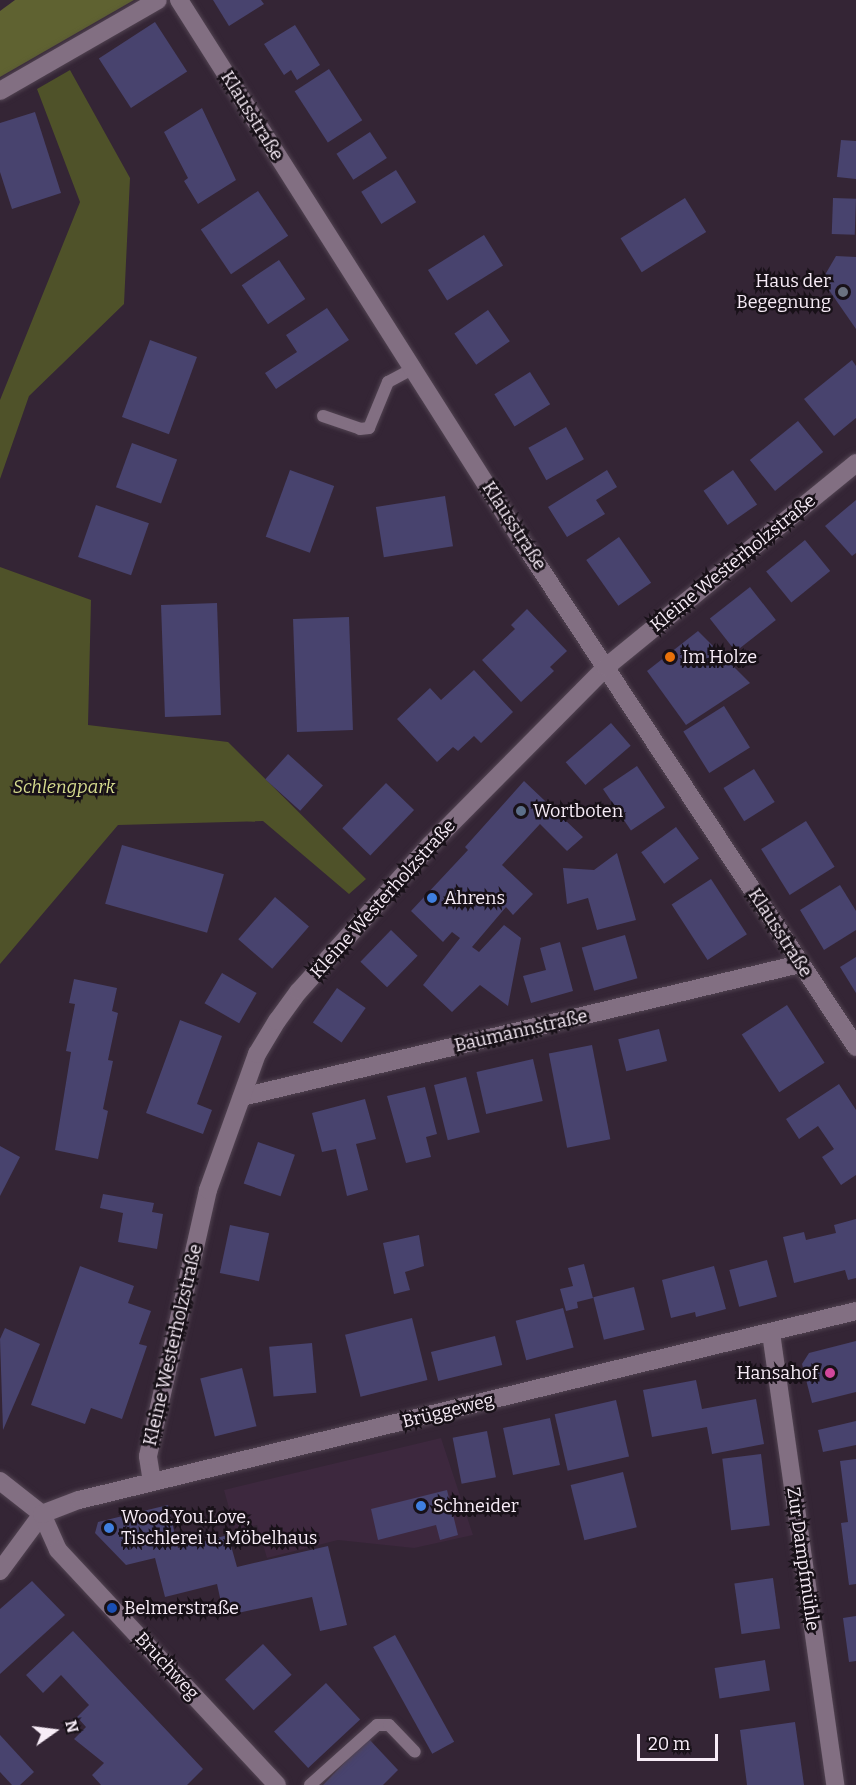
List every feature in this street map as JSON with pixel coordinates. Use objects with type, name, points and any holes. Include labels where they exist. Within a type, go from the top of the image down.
[{"type":"street","points":[[0,91],[158,0]]},
{"type":"street","name":"Klausstraße","points":[[179,0],[412,369],[856,1047]]},
{"type":"street","name":"Kleine Westerholzstraße","points":[[152,1482],[148,1456],[208,1191],[257,1054],[299,991],[430,845],[606,667],[856,463]]},
{"type":"street","name":"Baumannstraße","points":[[242,1097],[800,964]]},
{"type":"street","name":"Brüggeweg","points":[[42,1514],[79,1500],[856,1311]]},
{"type":"street","name":"Zur Dampfmühle","points":[[771,1333],[835,1785]]},
{"type":"street","points":[[0,1480],[42,1514],[0,1570]]},
{"type":"street","name":"Bruchweg","points":[[42,1514],[58,1550],[277,1785]]},
{"type":"lane","points":[[323,416],[360,429],[369,428],[388,382],[412,369]]},
{"type":"lane","points":[[310,1785],[377,1725],[389,1725],[415,1752]]},
{"type":"shaded area","points":[[441,1438],[473,1535],[414,1548],[338,1540],[267,1558],[257,1525],[235,1530],[224,1490]]},
{"type":"green space","points":[[15,0],[134,0],[0,77],[0,11]]},
{"type":"green space","points":[[70,70],[130,178],[124,304],[29,396],[0,479],[0,400],[80,202],[37,89]]},
{"type":"green space","name":"Schlengpark","points":[[0,567],[91,600],[88,725],[228,742],[366,879],[349,894],[263,821],[118,825],[0,964]]},
{"type":"building","points":[[213,0],[261,0],[264,4],[229,26]]},
{"type":"building","points":[[155,22],[187,71],[131,108],[99,58]]},
{"type":"building","points":[[295,25],[320,65],[297,80],[291,70],[284,75],[264,44]]},
{"type":"building","points":[[329,69],[362,120],[328,142],[295,91]]},
{"type":"building","points":[[202,108],[236,180],[198,204],[184,181],[188,178],[164,132]]},
{"type":"building","points":[[35,112],[61,193],[12,209],[0,172],[0,123]]},
{"type":"building","points":[[370,132],[387,158],[353,180],[336,154]]},
{"type":"building","points":[[841,140],[856,141],[856,179],[837,177]]},
{"type":"building","points":[[396,170],[416,202],[381,224],[361,192]]},
{"type":"building","points":[[258,191],[288,236],[231,274],[201,230]]},
{"type":"building","points":[[685,198],[706,232],[642,272],[621,238]]},
{"type":"building","points":[[833,198],[856,199],[855,235],[832,234]]},
{"type":"building","points":[[484,235],[503,266],[447,301],[428,270]]},
{"type":"building","name":"Haus der Begegnung","points":[[836,256],[856,257],[856,329],[822,280]]},
{"type":"building","points":[[279,260],[305,299],[268,324],[242,285]]},
{"type":"building","points":[[327,308],[349,340],[276,389],[265,373],[297,352],[286,335]]},
{"type":"building","points":[[488,310],[510,341],[476,365],[454,334]]},
{"type":"building","points":[[150,340],[197,357],[169,434],[122,417]]},
{"type":"building","points":[[852,360],[856,366],[856,418],[834,436],[804,399]]},
{"type":"building","points":[[530,372],[550,404],[515,426],[494,394]]},
{"type":"building","points":[[798,421],[823,452],[775,491],[750,460]]},
{"type":"building","points":[[566,427],[584,459],[546,480],[528,448]]},
{"type":"building","points":[[132,443],[177,459],[161,504],[116,487]]},
{"type":"building","points":[[290,470],[334,486],[310,553],[266,537]]},
{"type":"building","points":[[607,470],[617,487],[596,500],[605,514],[567,537],[548,507]]},
{"type":"building","points":[[733,470],[757,504],[728,525],[704,491]]},
{"type":"building","points":[[445,496],[453,546],[384,557],[376,507]]},
{"type":"building","points":[[856,500],[856,553],[852,556],[825,526]]},
{"type":"building","points":[[96,505],[149,523],[131,575],[78,557]]},
{"type":"building","points":[[619,537],[651,583],[618,606],[586,560]]},
{"type":"building","points":[[805,540],[830,571],[791,603],[766,571]]},
{"type":"building","points":[[750,587],[776,620],[736,651],[710,618]]},
{"type":"building","points":[[217,603],[221,715],[165,717],[161,605]]},
{"type":"building","points":[[527,609],[567,651],[550,667],[554,671],[521,702],[482,660],[515,629],[511,625]]},
{"type":"building","points":[[349,617],[353,730],[297,732],[293,619]]},
{"type":"building","points":[[698,631],[750,683],[686,725],[647,671]]},
{"type":"building","points":[[474,670],[513,712],[481,743],[474,736],[458,751],[453,747],[437,762],[397,719],[430,688],[441,700]]},
{"type":"building","points":[[724,706],[750,748],[709,773],[683,731]]},
{"type":"building","points":[[611,723],[631,746],[585,785],[566,762]]},
{"type":"building","points":[[288,754],[323,785],[300,811],[265,779]]},
{"type":"building","points":[[637,766],[665,807],[631,830],[603,789]]},
{"type":"building","points":[[754,769],[775,802],[744,821],[723,788]]},
{"type":"building","points":[[524,781],[583,837],[567,851],[540,824],[502,865],[533,894],[513,915],[506,907],[472,947],[479,952],[504,925],[521,938],[508,1006],[480,985],[452,1012],[423,985],[460,938],[452,932],[443,942],[411,911],[468,850],[465,847]]},
{"type":"building","points":[[386,783],[414,810],[370,855],[342,828]]},
{"type":"building","points":[[806,821],[835,867],[790,895],[761,849]]},
{"type":"building","points":[[676,827],[699,859],[664,884],[641,852]]},
{"type":"building","points":[[122,845],[224,874],[207,933],[105,904]]},
{"type":"building","points":[[617,853],[636,920],[597,930],[588,898],[567,904],[563,868],[594,870]]},
{"type":"building","points":[[711,879],[747,934],[708,960],[672,905]]},
{"type":"building","points":[[840,885],[856,911],[856,930],[824,950],[800,910]]},
{"type":"building","points":[[275,897],[309,927],[272,969],[238,939]]},
{"type":"building","points":[[391,930],[418,956],[387,987],[360,962]]},
{"type":"building","points":[[625,935],[637,978],[594,991],[582,947]]},
{"type":"building","points":[[560,942],[573,991],[531,1003],[523,976],[546,970],[540,948]]},
{"type":"building","points":[[856,957],[856,993],[840,967]]},
{"type":"building","points":[[222,973],[257,993],[239,1023],[204,1003]]},
{"type":"building","points":[[74,979],[117,988],[112,1011],[118,1013],[108,1060],[113,1061],[103,1109],[108,1111],[98,1159],[55,1150],[71,1052],[66,1051],[75,1004],[69,1003]]},
{"type":"building","points":[[337,988],[366,1008],[342,1042],[313,1022]]},
{"type":"building","points":[[787,1005],[825,1063],[779,1092],[742,1034]]},
{"type":"building","points":[[180,1020],[222,1036],[197,1104],[212,1110],[203,1134],[146,1113]]},
{"type":"building","points":[[659,1029],[667,1061],[626,1071],[618,1039]]},
{"type":"building","points":[[592,1045],[610,1139],[567,1148],[549,1053]]},
{"type":"building","points":[[533,1059],[543,1101],[486,1114],[476,1072]]},
{"type":"building","points":[[466,1077],[480,1132],[448,1140],[434,1085]]},
{"type":"building","points":[[839,1084],[856,1110],[856,1175],[841,1185],[822,1157],[834,1149],[818,1126],[799,1139],[786,1119]]},
{"type":"building","points":[[425,1087],[437,1134],[426,1137],[431,1157],[406,1163],[387,1096]]},
{"type":"building","points":[[365,1099],[376,1139],[356,1144],[368,1190],[347,1196],[336,1149],[322,1152],[312,1113]]},
{"type":"building","points":[[258,1142],[295,1155],[281,1196],[244,1184]]},
{"type":"building","points":[[0,1146],[20,1157],[0,1196]]},
{"type":"building","points":[[103,1194],[154,1203],[152,1212],[163,1214],[157,1249],[118,1242],[123,1213],[100,1208]]},
{"type":"building","points":[[856,1219],[856,1278],[848,1280],[845,1270],[794,1283],[783,1237],[804,1232],[806,1240],[836,1233],[834,1225]]},
{"type":"building","points":[[230,1225],[269,1233],[259,1281],[220,1273]]},
{"type":"building","points":[[419,1235],[424,1266],[405,1272],[410,1290],[394,1294],[383,1243]]},
{"type":"building","points":[[767,1260],[777,1297],[739,1307],[729,1270]]},
{"type":"building","points":[[584,1264],[593,1298],[577,1302],[578,1308],[566,1311],[560,1289],[573,1286],[568,1268]]},
{"type":"building","points":[[80,1266],[134,1286],[128,1303],[151,1311],[139,1344],[147,1346],[122,1419],[91,1408],[85,1424],[31,1405]]},
{"type":"building","points":[[714,1266],[726,1309],[696,1317],[695,1312],[671,1318],[662,1280]]},
{"type":"building","points":[[634,1287],[645,1330],[604,1340],[593,1297]]},
{"type":"building","points":[[563,1308],[574,1348],[526,1360],[516,1321]]},
{"type":"building","points":[[412,1318],[427,1380],[361,1397],[345,1335]]},
{"type":"building","points":[[5,1328],[40,1344],[3,1430],[0,1339]]},
{"type":"building","points":[[495,1336],[502,1365],[438,1381],[431,1352]]},
{"type":"building","name":"Hansahof","points":[[856,1341],[856,1392],[812,1403],[802,1364],[809,1353]]},
{"type":"building","points":[[312,1343],[316,1393],[274,1397],[269,1347]]},
{"type":"building","points":[[242,1368],[257,1426],[215,1437],[200,1378]]},
{"type":"building","points":[[696,1380],[702,1409],[756,1399],[764,1444],[712,1454],[707,1427],[652,1437],[643,1390]]},
{"type":"building","points":[[616,1400],[629,1457],[568,1471],[555,1414]]},
{"type":"building","points":[[550,1418],[560,1465],[513,1475],[503,1428]]},
{"type":"building","points":[[856,1421],[856,1445],[823,1452],[818,1430]]},
{"type":"building","points":[[487,1431],[496,1477],[462,1484],[453,1438]]},
{"type":"building","points":[[761,1454],[770,1525],[731,1530],[722,1459]]},
{"type":"building","points":[[856,1459],[856,1584],[849,1585],[841,1523],[848,1522],[840,1461]]},
{"type":"building","points":[[623,1472],[637,1527],[584,1540],[571,1485]]},
{"type":"building","points":[[447,1490],[458,1535],[440,1540],[436,1525],[378,1540],[371,1509]]},
{"type":"building","points":[[168,1505],[178,1548],[228,1535],[237,1567],[328,1546],[347,1625],[320,1631],[312,1597],[224,1616],[217,1584],[165,1597],[155,1558],[126,1565],[95,1533],[98,1522]]},
{"type":"building","points":[[773,1578],[780,1629],[741,1634],[734,1583]]},
{"type":"building","points":[[32,1581],[65,1615],[0,1674],[0,1609]]},
{"type":"building","points":[[856,1616],[856,1661],[849,1662],[843,1618]]},
{"type":"building","points":[[73,1631],[203,1769],[187,1785],[101,1785],[92,1775],[104,1763],[74,1739],[86,1727],[77,1717],[89,1705],[61,1675],[43,1693],[26,1675]]},
{"type":"building","points":[[395,1635],[454,1742],[432,1754],[373,1647]]},
{"type":"building","points":[[263,1644],[292,1675],[254,1710],[225,1679]]},
{"type":"building","points":[[765,1660],[770,1691],[719,1699],[715,1668]]},
{"type":"building","points":[[326,1683],[360,1720],[308,1768],[274,1731]]},
{"type":"building","points":[[795,1722],[804,1785],[747,1785],[740,1730]]},
{"type":"building","points":[[0,1735],[34,1772],[20,1785],[12,1785],[0,1772]]},
{"type":"building","points":[[368,1738],[398,1770],[383,1785],[323,1785]]},
{"type":"place","name":"Haus der Begegnung","points":[[843,292]]},
{"type":"place","name":"Im Holze","points":[[670,657]]},
{"type":"place","name":"Wortboten","points":[[521,811]]},
{"type":"place","name":"Ahrens","points":[[432,898]]},
{"type":"place","name":"Hansahof","points":[[830,1373]]},
{"type":"place","name":"Schneider","points":[[421,1506]]},
{"type":"place","name":"Wood.You.Love, Tischlerei u. Möbelhaus","points":[[109,1528]]},
{"type":"place","name":"Belmerstraße","points":[[112,1608]]}]
